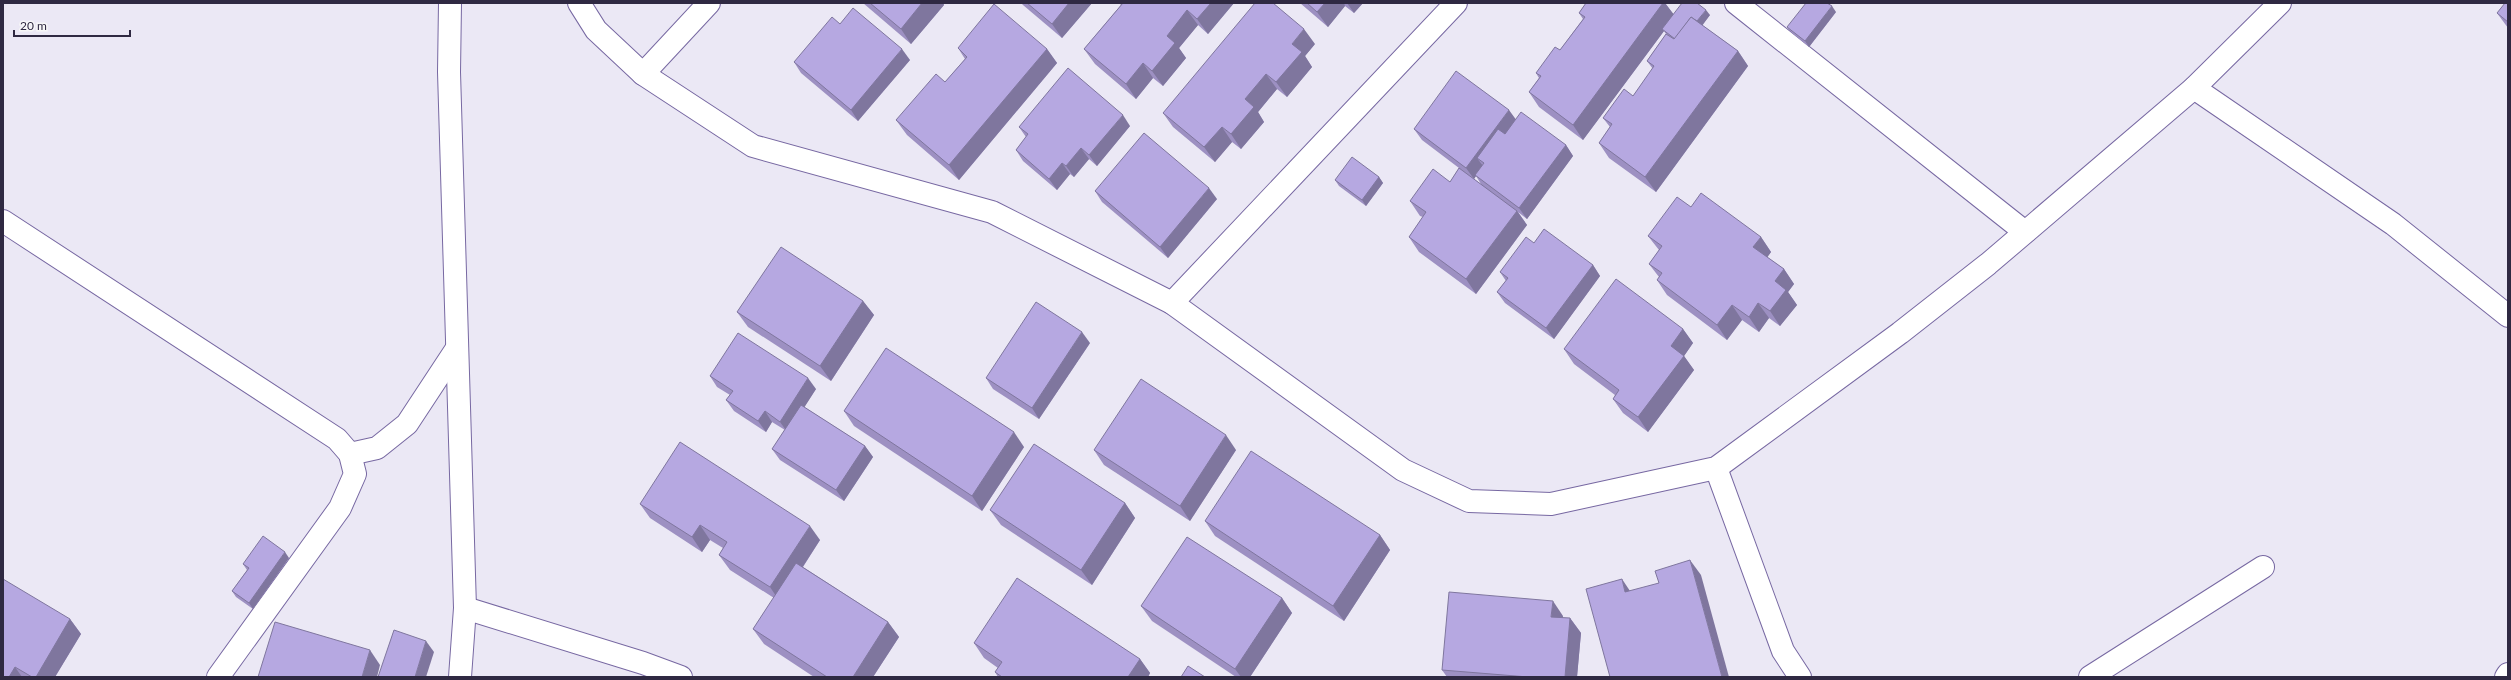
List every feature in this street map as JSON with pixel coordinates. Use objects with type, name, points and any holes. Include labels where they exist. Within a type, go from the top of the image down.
[{"type":"street","points":[[450,3],[449,72],[465,608],[460,677]]},
{"type":"street","points":[[579,3],[596,30],[643,74],[753,146],[992,212],[1172,303],[1403,470],[1469,501],[1551,504],[1716,468],[1900,333],[2025,232],[2194,88],[2280,3]]},
{"type":"street","points":[[643,74],[708,3]]},
{"type":"street","points":[[1172,303],[1456,3]]},
{"type":"street","points":[[1736,3],[2025,232]]},
{"type":"street","points":[[2194,88],[2393,224],[2508,316]]},
{"type":"street","points":[[3,221],[337,439],[350,454],[355,474],[340,508],[218,677]]},
{"type":"street","points":[[350,454],[377,448],[407,424],[457,348]]},
{"type":"street","points":[[1716,468],[1784,651],[1800,677]]},
{"type":"street","points":[[2090,677],[2263,567]]},
{"type":"street","points":[[465,608],[643,670],[681,677]]},
{"type":"building","points":[[870,3],[922,3],[901,29]]},
{"type":"building","points":[[1027,3],[1069,3],[1052,24]]},
{"type":"building","points":[[1123,3],[1211,3],[1197,19],[1187,10],[1167,36],[1175,43],[1152,71],[1143,63],[1126,84],[1084,49]]},
{"type":"building","points":[[1255,3],[1273,3],[1304,29],[1292,44],[1302,52],[1276,82],[1266,74],[1245,99],[1254,107],[1231,134],[1222,127],[1204,147],[1163,113]]},
{"type":"building","points":[[1307,3],[1325,3],[1317,12]]},
{"type":"building","points":[[1586,3],[1663,3],[1573,125],[1529,92],[1541,76],[1536,73],[1555,47],[1560,50],[1585,17],[1579,13]]},
{"type":"building","points":[[1682,3],[1697,3],[1706,10],[1697,21],[1691,17],[1675,39],[1662,29]]},
{"type":"building","points":[[1806,3],[1827,3],[1832,6],[1805,41],[1787,27]]},
{"type":"building","points":[[2505,3],[2508,3],[2508,22],[2497,13]]},
{"type":"building","points":[[994,4],[1047,49],[949,165],[896,120],[936,74],[945,82],[967,57],[958,48]]},
{"type":"building","points":[[853,8],[902,49],[851,110],[794,62],[832,17],[840,24]]},
{"type":"building","points":[[1691,17],[1738,51],[1645,177],[1599,143],[1612,124],[1603,118],[1624,89],[1633,96],[1654,66],[1647,61],[1666,34],[1674,39]]},
{"type":"building","points":[[1068,68],[1123,115],[1089,155],[1081,148],[1066,166],[1062,163],[1049,179],[1016,150],[1028,134],[1019,127]]},
{"type":"building","points":[[1456,71],[1509,110],[1466,168],[1414,129]]},
{"type":"building","points":[[1521,112],[1566,145],[1519,208],[1475,175],[1484,163],[1477,158],[1498,129],[1505,134]]},
{"type":"building","points":[[1144,133],[1209,188],[1160,247],[1095,191]]},
{"type":"building","points":[[1352,157],[1379,177],[1362,200],[1335,180]]},
{"type":"building","points":[[1459,168],[1517,211],[1466,279],[1409,237],[1426,212],[1410,201],[1433,169],[1450,182]]},
{"type":"building","points":[[1701,193],[1761,237],[1753,247],[1784,269],[1775,281],[1786,290],[1770,311],[1758,303],[1749,317],[1732,305],[1717,325],[1657,280],[1662,273],[1649,264],[1662,246],[1648,236],[1677,197],[1691,207]]},
{"type":"building","points":[[1544,229],[1593,265],[1546,328],[1497,292],[1508,278],[1500,272],[1526,237],[1534,243]]},
{"type":"building","points":[[781,247],[863,301],[820,366],[737,312]]},
{"type":"building","points":[[1616,279],[1683,329],[1671,346],[1684,356],[1638,417],[1613,399],[1619,390],[1564,349]]},
{"type":"building","points":[[1036,302],[1082,332],[1032,408],[986,378]]},
{"type":"building","points":[[738,333],[808,378],[780,422],[765,411],[758,421],[726,400],[733,391],[710,376]]},
{"type":"building","points":[[886,348],[1014,432],[972,496],[844,411]]},
{"type":"building","points":[[1141,379],[1226,435],[1180,506],[1094,450]]},
{"type":"building","points":[[801,405],[865,446],[836,490],[772,449]]},
{"type":"building","points":[[680,442],[810,526],[770,587],[719,555],[727,542],[700,525],[692,537],[640,504]]},
{"type":"building","points":[[1034,444],[1125,503],[1081,570],[990,510]]},
{"type":"building","points":[[1251,451],[1380,535],[1333,606],[1205,521]]},
{"type":"building","points":[[263,536],[285,552],[249,603],[232,591],[249,568],[243,564]]},
{"type":"building","points":[[1187,537],[1282,598],[1235,669],[1141,606]]},
{"type":"building","points":[[1690,560],[1722,677],[1610,677],[1586,589],[1622,579],[1625,592],[1659,583],[1655,571]]},
{"type":"building","points":[[796,563],[888,622],[853,677],[827,677],[753,629]]},
{"type":"building","points":[[1017,578],[1140,659],[1128,677],[1002,677],[995,672],[1002,662],[974,643]]},
{"type":"building","points":[[3,579],[70,619],[36,677],[32,677],[15,667],[9,677],[3,677]]},
{"type":"building","points":[[1449,592],[1553,601],[1551,617],[1570,618],[1565,677],[1528,677],[1442,670]]},
{"type":"building","points":[[275,622],[370,650],[362,677],[258,677]]},
{"type":"building","points":[[394,630],[426,641],[415,677],[378,677]]},
{"type":"building","points":[[1188,666],[1205,677],[1181,677]]}]
